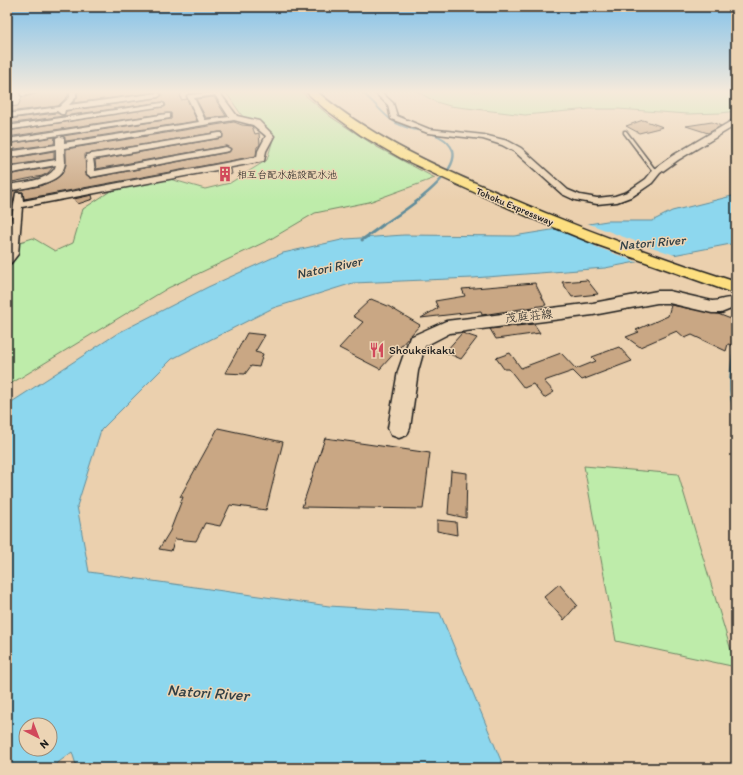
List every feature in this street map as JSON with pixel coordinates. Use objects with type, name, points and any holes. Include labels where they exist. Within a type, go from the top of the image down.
[{"type":"highway","name":"Tohoku Expressway","points":[[358,127],[529,212],[625,250],[691,271],[736,279]]},
{"type":"highway","name":"Tohoku Expressway","points":[[372,127],[439,168],[691,271]]},
{"type":"highway","points":[[691,271],[734,294]]},
{"type":"street","points":[[7,188],[20,186],[53,176],[60,168],[61,127]]},
{"type":"street","points":[[7,141],[97,127]]},
{"type":"street","points":[[7,155],[176,127]]},
{"type":"street","points":[[212,127],[219,135],[234,164]]},
{"type":"street","points":[[18,205],[261,159],[262,151],[270,136],[260,127]]},
{"type":"street","points":[[416,127],[428,131],[490,138],[505,143],[518,150],[565,192],[578,198],[596,201],[617,199],[639,189],[675,158],[727,127]]},
{"type":"street","points":[[89,157],[219,135]]},
{"type":"street","points":[[88,142],[92,192]]},
{"type":"street","points":[[91,174],[226,149]]},
{"type":"street","points":[[7,171],[59,162]]},
{"type":"street","points":[[7,261],[12,254],[11,229],[18,205],[20,186]]},
{"type":"street","name":"茂庭荘線","points":[[399,428],[408,371],[417,342],[446,327],[593,309],[657,297],[669,297],[712,307],[721,307],[734,294]]},
{"type":"lane","points":[[625,132],[656,173]]},
{"type":"green space","points":[[265,127],[347,127],[377,147],[435,178],[369,202],[315,213],[269,240],[168,288],[7,386],[7,265],[14,260],[20,242],[33,238],[55,251],[73,243],[83,209],[112,190],[170,179],[205,189],[230,183],[267,160],[274,136]]},
{"type":"green space","points":[[584,466],[678,474],[736,667],[616,641]]},
{"type":"water","name":"Natori River","points":[[736,195],[736,243],[605,268],[473,278],[353,283],[273,308],[172,359],[101,430],[77,506],[89,572],[329,606],[440,613],[504,768],[77,768],[72,752],[51,768],[7,768],[7,405],[118,333],[208,287],[283,253],[346,239],[404,235],[514,236],[607,221],[652,221],[672,211]]},
{"type":"pier","points":[[587,223],[680,257],[642,264],[594,246],[598,244],[555,228]]},
{"type":"building","points":[[31,127],[73,127],[7,137],[7,131]]},
{"type":"building","points":[[119,127],[157,127],[66,141],[63,136]]},
{"type":"building","points":[[202,127],[252,127],[255,134],[259,133],[260,145],[257,147],[256,156],[24,199],[23,192],[16,192],[13,203],[7,204],[7,192],[40,186],[56,179],[62,174],[66,165],[66,149]],"holes":[[[219,132],[223,132],[222,138],[95,160],[96,169],[226,146],[231,149],[229,152],[91,178],[86,174],[86,154]]]},
{"type":"building","points":[[628,127],[662,127],[639,133]]},
{"type":"building","points":[[690,127],[719,127],[708,133]]},
{"type":"building","points":[[55,137],[54,144],[7,150],[7,144]]},
{"type":"building","points":[[54,151],[54,159],[7,166],[7,159]]},
{"type":"building","points":[[53,167],[48,173],[42,176],[7,183],[7,175]]},
{"type":"building","points":[[231,169],[232,174],[226,176],[219,176],[217,171]]},
{"type":"building","points":[[92,195],[93,199],[78,204],[74,199]]},
{"type":"building","points":[[587,280],[598,294],[572,297],[562,282]]},
{"type":"building","points":[[535,283],[546,305],[482,315],[481,311],[421,318],[438,308],[435,301],[465,296],[462,289]]},
{"type":"building","points":[[371,299],[388,306],[420,325],[380,369],[339,348],[363,322],[353,316]]},
{"type":"building","points":[[671,305],[718,314],[736,321],[736,346],[728,344],[726,351],[692,335],[685,338],[677,331],[640,347],[626,337],[639,332],[636,330],[668,316]]},
{"type":"building","points":[[534,324],[540,333],[496,339],[490,329]]},
{"type":"building","points":[[247,333],[265,335],[255,352],[263,354],[259,367],[251,366],[245,374],[225,373]]},
{"type":"building","points":[[462,333],[477,338],[461,359],[445,352]]},
{"type":"building","points":[[619,347],[632,361],[582,380],[573,371],[544,381],[554,392],[544,398],[533,384],[524,388],[509,369],[504,369],[496,358],[510,353],[521,368],[561,353],[576,369],[596,361],[592,357]]},
{"type":"building","points":[[218,428],[283,442],[266,510],[230,505],[220,526],[205,523],[196,541],[175,539],[171,551],[159,549],[170,531],[183,497],[180,497]]},
{"type":"building","points":[[325,438],[430,453],[423,509],[302,507]]},
{"type":"building","points":[[451,471],[467,473],[466,518],[448,514]]},
{"type":"building","points":[[437,520],[456,522],[457,535],[437,531]]},
{"type":"building","points":[[559,584],[577,605],[564,620],[544,597]]},
{"type":"waterway","points":[[407,127],[438,136],[449,144],[453,151]]},
{"type":"waterway","points":[[381,226],[414,204],[438,182],[447,171],[453,160],[453,151]]},
{"type":"waterway","points":[[362,240],[383,225]]},
{"type":"waterway","points":[[736,342],[731,378],[733,404],[736,413]]},
{"type":"place","name":"相互台配水施設配水池","points":[[225,174]]},
{"type":"place","name":"Shoukeikaku","points":[[377,350]]}]
